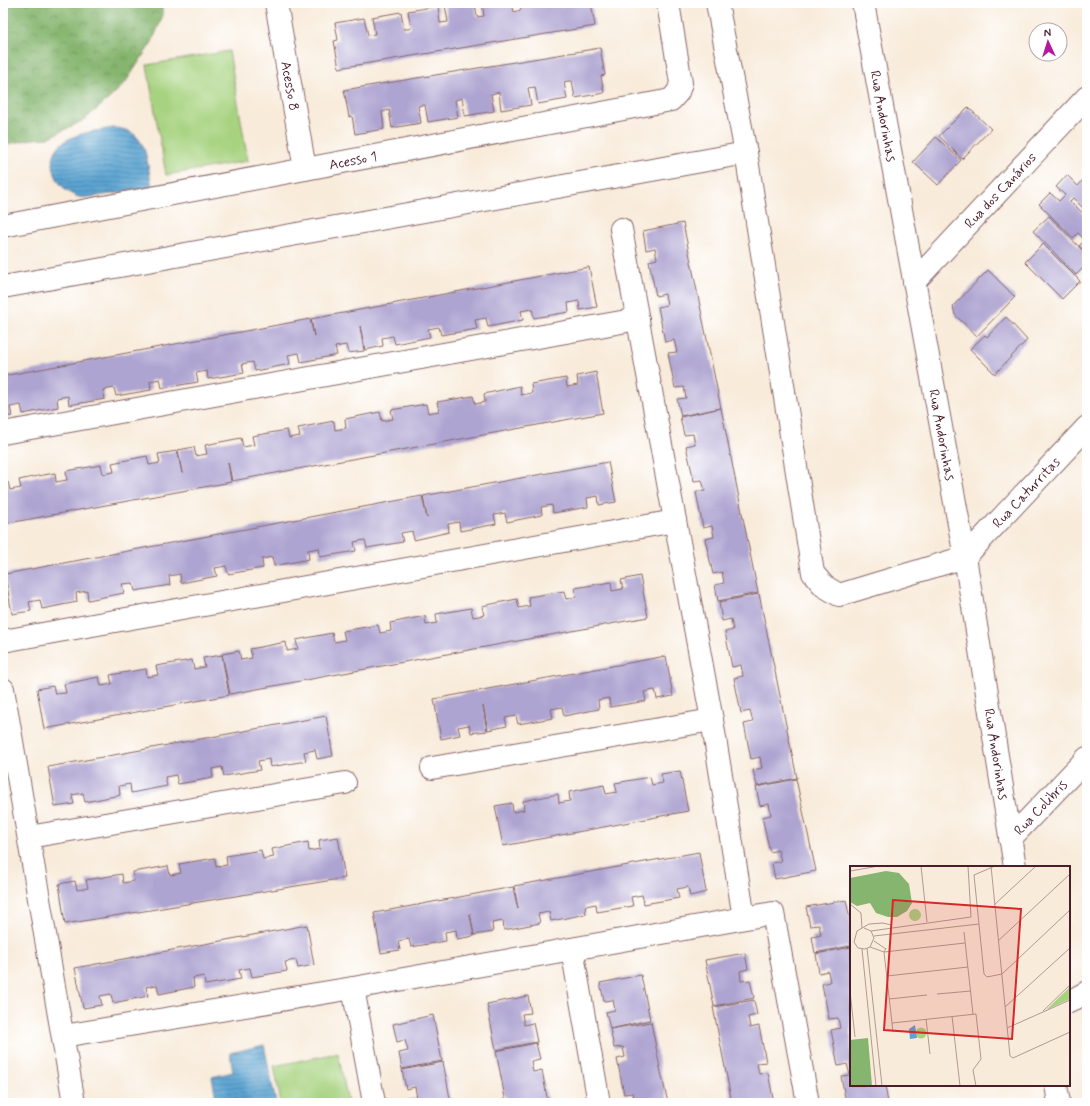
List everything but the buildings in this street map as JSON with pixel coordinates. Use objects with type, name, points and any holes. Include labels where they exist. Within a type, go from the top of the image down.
[{"type":"street","name":"Acesso 8","points":[[276,3],[305,169]]},
{"type":"street","name":"Acesso 1","points":[[3,226],[671,100],[678,92],[681,83],[668,3]]},
{"type":"street","points":[[718,3],[746,153],[813,573],[824,586],[839,595],[965,557]]},
{"type":"street","name":"Rua Andorinhas","points":[[863,3],[965,557],[1010,839],[1016,866]]},
{"type":"street","name":"Rua dos Canários","points":[[914,282],[1087,97]]},
{"type":"street","points":[[3,287],[746,153]]},
{"type":"street","name":"Acesso 1","points":[[3,216],[24,223]]},
{"type":"street","points":[[621,229],[712,720],[744,918]]},
{"type":"street","points":[[3,433],[638,319]]},
{"type":"street","name":"Rua Caturritas","points":[[965,557],[1087,427]]},
{"type":"street","points":[[3,641],[675,521]]},
{"type":"street","points":[[3,689],[74,1103]]},
{"type":"street","points":[[432,768],[712,720]]},
{"type":"street","name":"Rua Colibris","points":[[1010,839],[1087,758]]},
{"type":"street","points":[[29,837],[345,783]]},
{"type":"street","points":[[63,1036],[354,988],[774,913],[808,1103]]},
{"type":"street","points":[[572,948],[599,1103]]},
{"type":"street","points":[[354,988],[374,1103]]},
{"type":"street","points":[[1070,1001],[1087,992]]},
{"type":"street","points":[[1056,1086],[1059,1103]]},
{"type":"green space","points":[[3,3],[162,3],[162,18],[152,42],[125,83],[84,120],[48,138],[32,139],[3,145]]},
{"type":"green space","points":[[229,51],[248,161],[166,175],[147,65]]},
{"type":"green space","points":[[338,1053],[348,1103],[281,1103],[274,1066]]},
{"type":"water","points":[[114,128],[125,130],[133,134],[139,140],[144,148],[152,187],[102,195],[84,197],[75,196],[64,188],[55,174],[53,161],[56,151],[70,138],[81,134]]},
{"type":"water","points":[[264,1045],[276,1103],[217,1103],[212,1077],[233,1072],[230,1053]]}]
